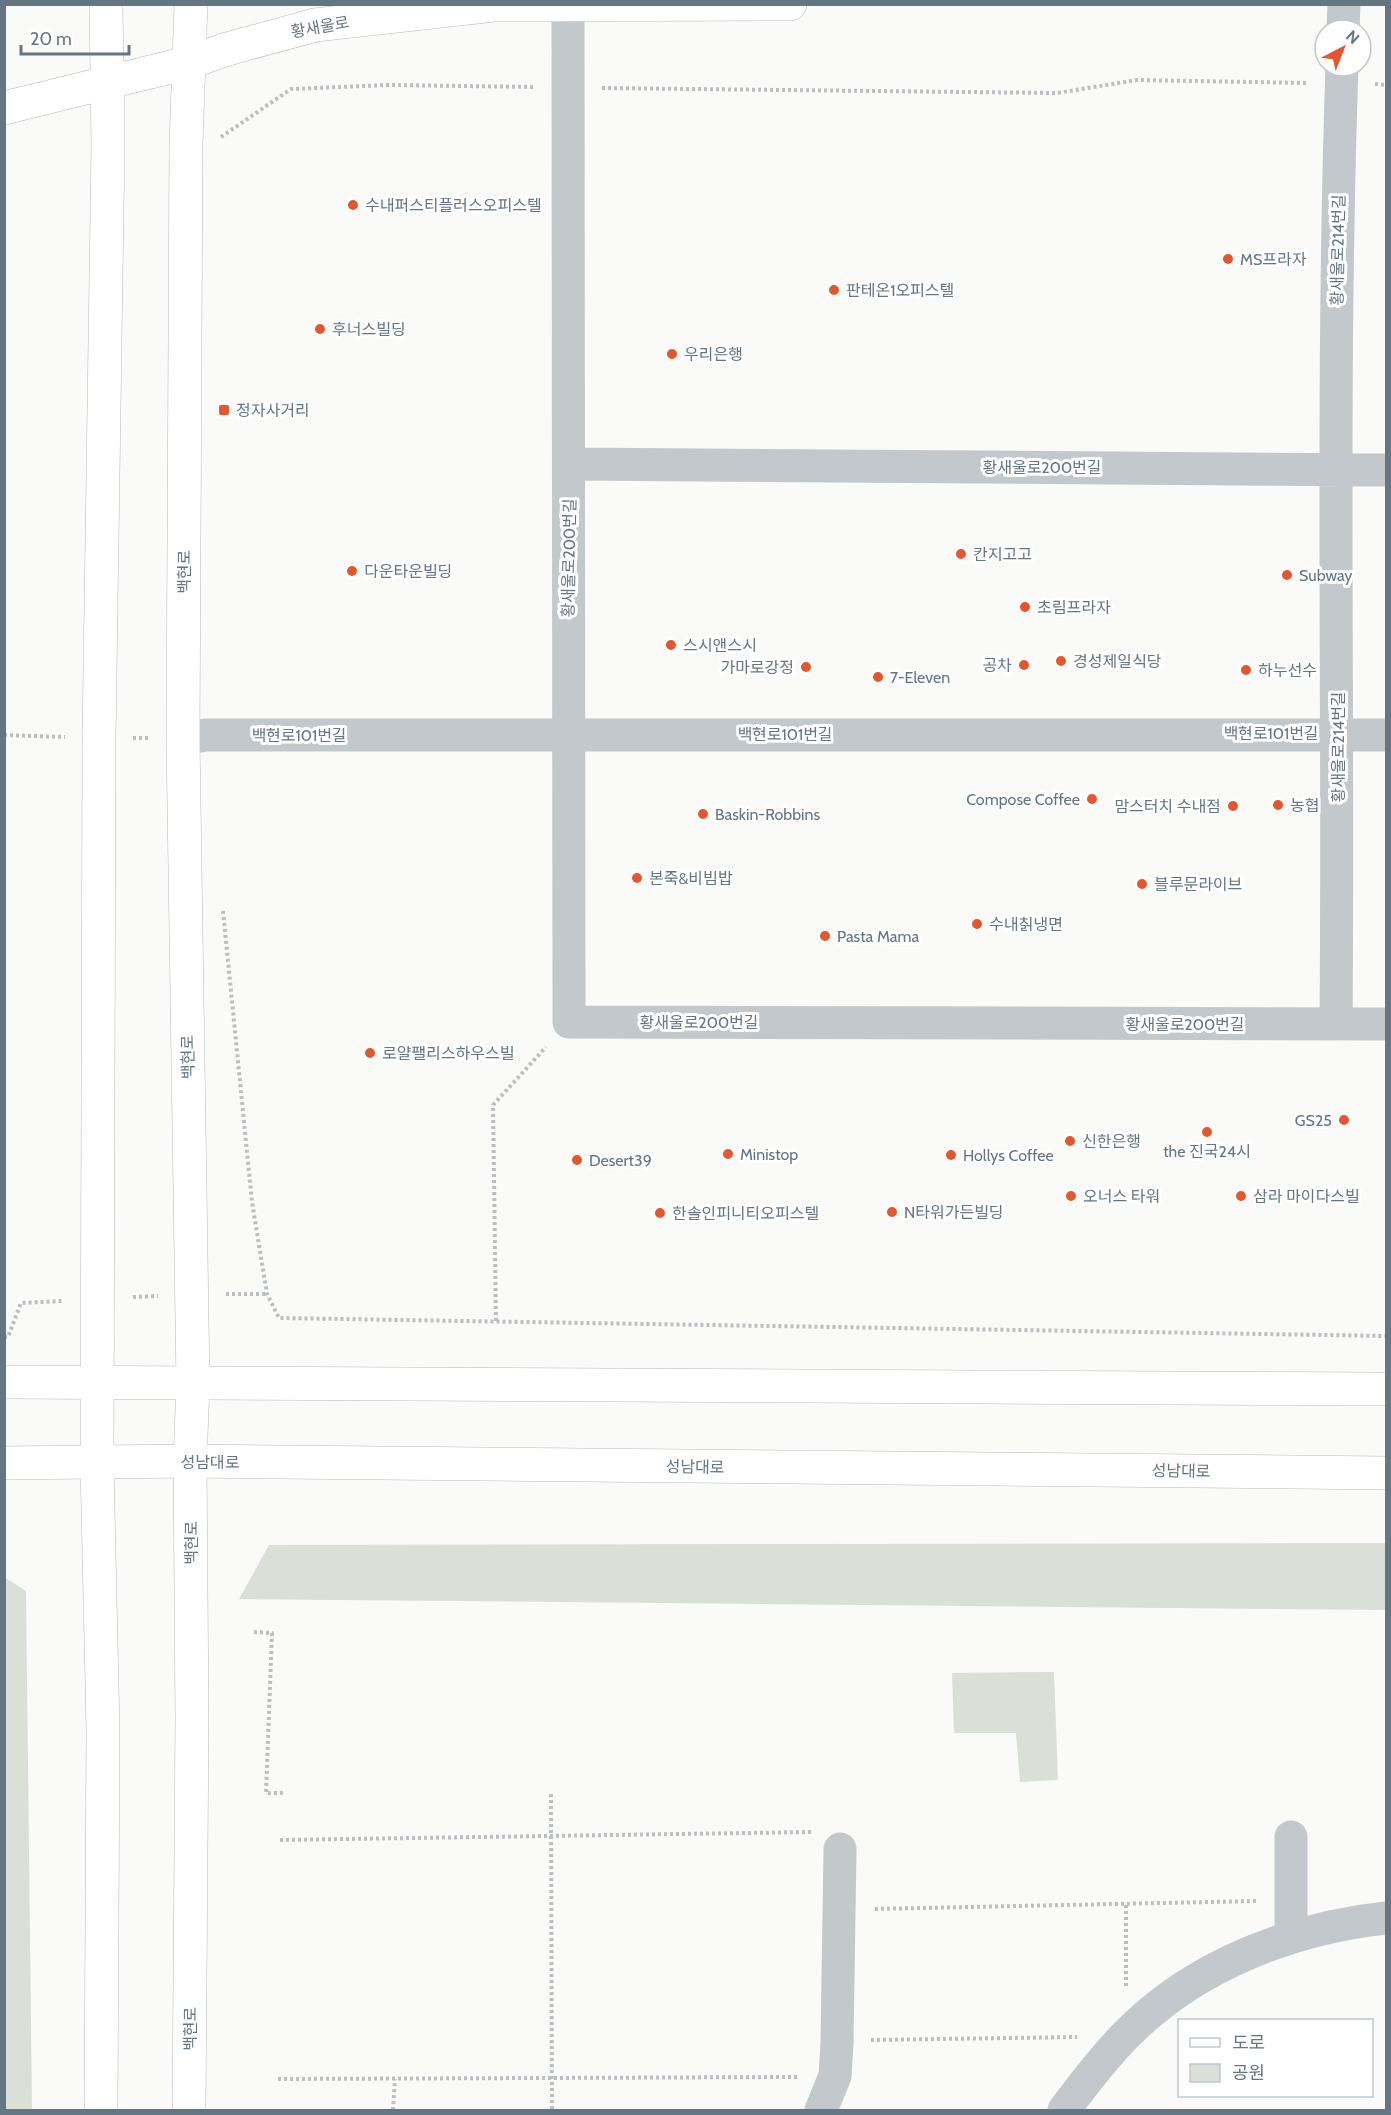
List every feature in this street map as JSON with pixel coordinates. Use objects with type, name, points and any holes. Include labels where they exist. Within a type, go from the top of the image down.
[{"type":"main road","points":[[101,2110],[103,1730],[97,1464],[99,738],[108,145],[106,4]]},
{"type":"main road","name":"백현로","points":[[189,2110],[192,1730],[190,1461],[193,1384],[183,739],[186,156],[191,63],[191,4]]},
{"type":"main road","name":"황새울로","points":[[4,108],[191,63],[224,50],[315,25],[494,5],[790,4]]},
{"type":"main road","points":[[4,1382],[1386,1389]]},
{"type":"main road","name":"성남대로","points":[[4,1463],[97,1464],[190,1461],[1386,1473]]},
{"type":"street","name":"황새울로200번길","points":[[568,6],[569,1022],[1386,1024]]},
{"type":"street","name":"황새울로214번길","points":[[1336,1024],[1338,733],[1335,469],[1341,78]]},
{"type":"street","name":"황새울로200번길","points":[[570,464],[1335,469]]},
{"type":"street","points":[[1335,469],[1386,470]]},
{"type":"street","name":"백현로101번길","points":[[183,739],[206,735],[1338,733],[1386,735]]},
{"type":"street","points":[[1291,1837],[1291,1936]]},
{"type":"street","points":[[821,2110],[835,2076],[837,2043],[837,1910],[827,1840]]},
{"type":"street","points":[[1064,2110],[1125,2036],[1201,1978],[1291,1936],[1386,1918]]},
{"type":"path","points":[[215,141],[291,89],[389,85],[1057,93],[1137,80],[1313,76]]},
{"type":"path","points":[[1354,78],[1386,85]]},
{"type":"path","points":[[496,1321],[493,1106],[569,1022]]},
{"type":"path","points":[[4,1337],[8,1337],[21,1303],[192,1294],[267,1294],[279,1318],[1386,1336]]},
{"type":"path","points":[[254,1632],[272,1633],[266,1793],[283,1793]]},
{"type":"path","points":[[550,1794],[552,2110]]},
{"type":"path","points":[[280,1840],[551,1836],[827,1840]]},
{"type":"path","points":[[837,1910],[1291,1901]]},
{"type":"path","points":[[837,2043],[875,2040],[1125,2036],[1126,1903]]},
{"type":"path","points":[[278,2079],[835,2076]]},
{"type":"path","points":[[393,2110],[395,2079]]},
{"type":"green space","points":[[1386,1543],[1386,1610],[239,1599],[269,1545]]},
{"type":"green space","points":[[4,1577],[26,1591],[32,2110],[5,2110]]},
{"type":"green space","points":[[1054,1672],[1058,1780],[1020,1782],[1016,1733],[954,1733],[952,1673]]},
{"type":"place","name":"수내퍼스티플러스오피스텔","points":[[353,205]]},
{"type":"place","name":"MS프라자","points":[[1228,259]]},
{"type":"place","name":"판테온1오피스텔","points":[[834,290]]},
{"type":"place","name":"후너스빌딩","points":[[320,329]]},
{"type":"place","name":"우리은행","points":[[672,354]]},
{"type":"place","name":"정자사거리","points":[[224,410]]},
{"type":"place","name":"칸지고고","points":[[961,554]]},
{"type":"place","name":"다운타운빌딩","points":[[352,571]]},
{"type":"place","name":"Subway","points":[[1287,575]]},
{"type":"place","name":"초림프라자","points":[[1025,607]]},
{"type":"place","name":"스시앤스시","points":[[671,645]]},
{"type":"place","name":"경성제일식당","points":[[1061,661]]},
{"type":"place","name":"공차","points":[[1024,665]]},
{"type":"place","name":"가마로강정","points":[[806,667]]},
{"type":"place","name":"하누선수","points":[[1246,670]]},
{"type":"place","name":"7-Eleven","points":[[878,677]]},
{"type":"place","name":"Compose Coffee","points":[[1092,799]]},
{"type":"place","name":"농협","points":[[1278,805]]},
{"type":"place","name":"맘스터치 수내점","points":[[1233,806]]},
{"type":"place","name":"Baskin-Robbins","points":[[703,814]]},
{"type":"place","name":"본죽&비빔밥","points":[[637,878]]},
{"type":"place","name":"블루문라이브","points":[[1142,884]]},
{"type":"place","name":"수내칡냉면","points":[[977,924]]},
{"type":"place","name":"Pasta Mama","points":[[825,936]]},
{"type":"place","name":"로얄팰리스하우스빌","points":[[370,1053]]},
{"type":"place","name":"GS25","points":[[1344,1120]]},
{"type":"place","name":"the 진국24시","points":[[1207,1132]]},
{"type":"place","name":"신한은행","points":[[1070,1141]]},
{"type":"place","name":"Ministop","points":[[728,1154]]},
{"type":"place","name":"Hollys Coffee","points":[[951,1155]]},
{"type":"place","name":"Desert39","points":[[577,1160]]},
{"type":"place","name":"오너스 타워","points":[[1071,1196]]},
{"type":"place","name":"삼라 마이다스빌","points":[[1241,1196]]},
{"type":"place","name":"N타워가든빌딩","points":[[892,1212]]},
{"type":"place","name":"한솔인피니티오피스텔","points":[[660,1213]]}]
